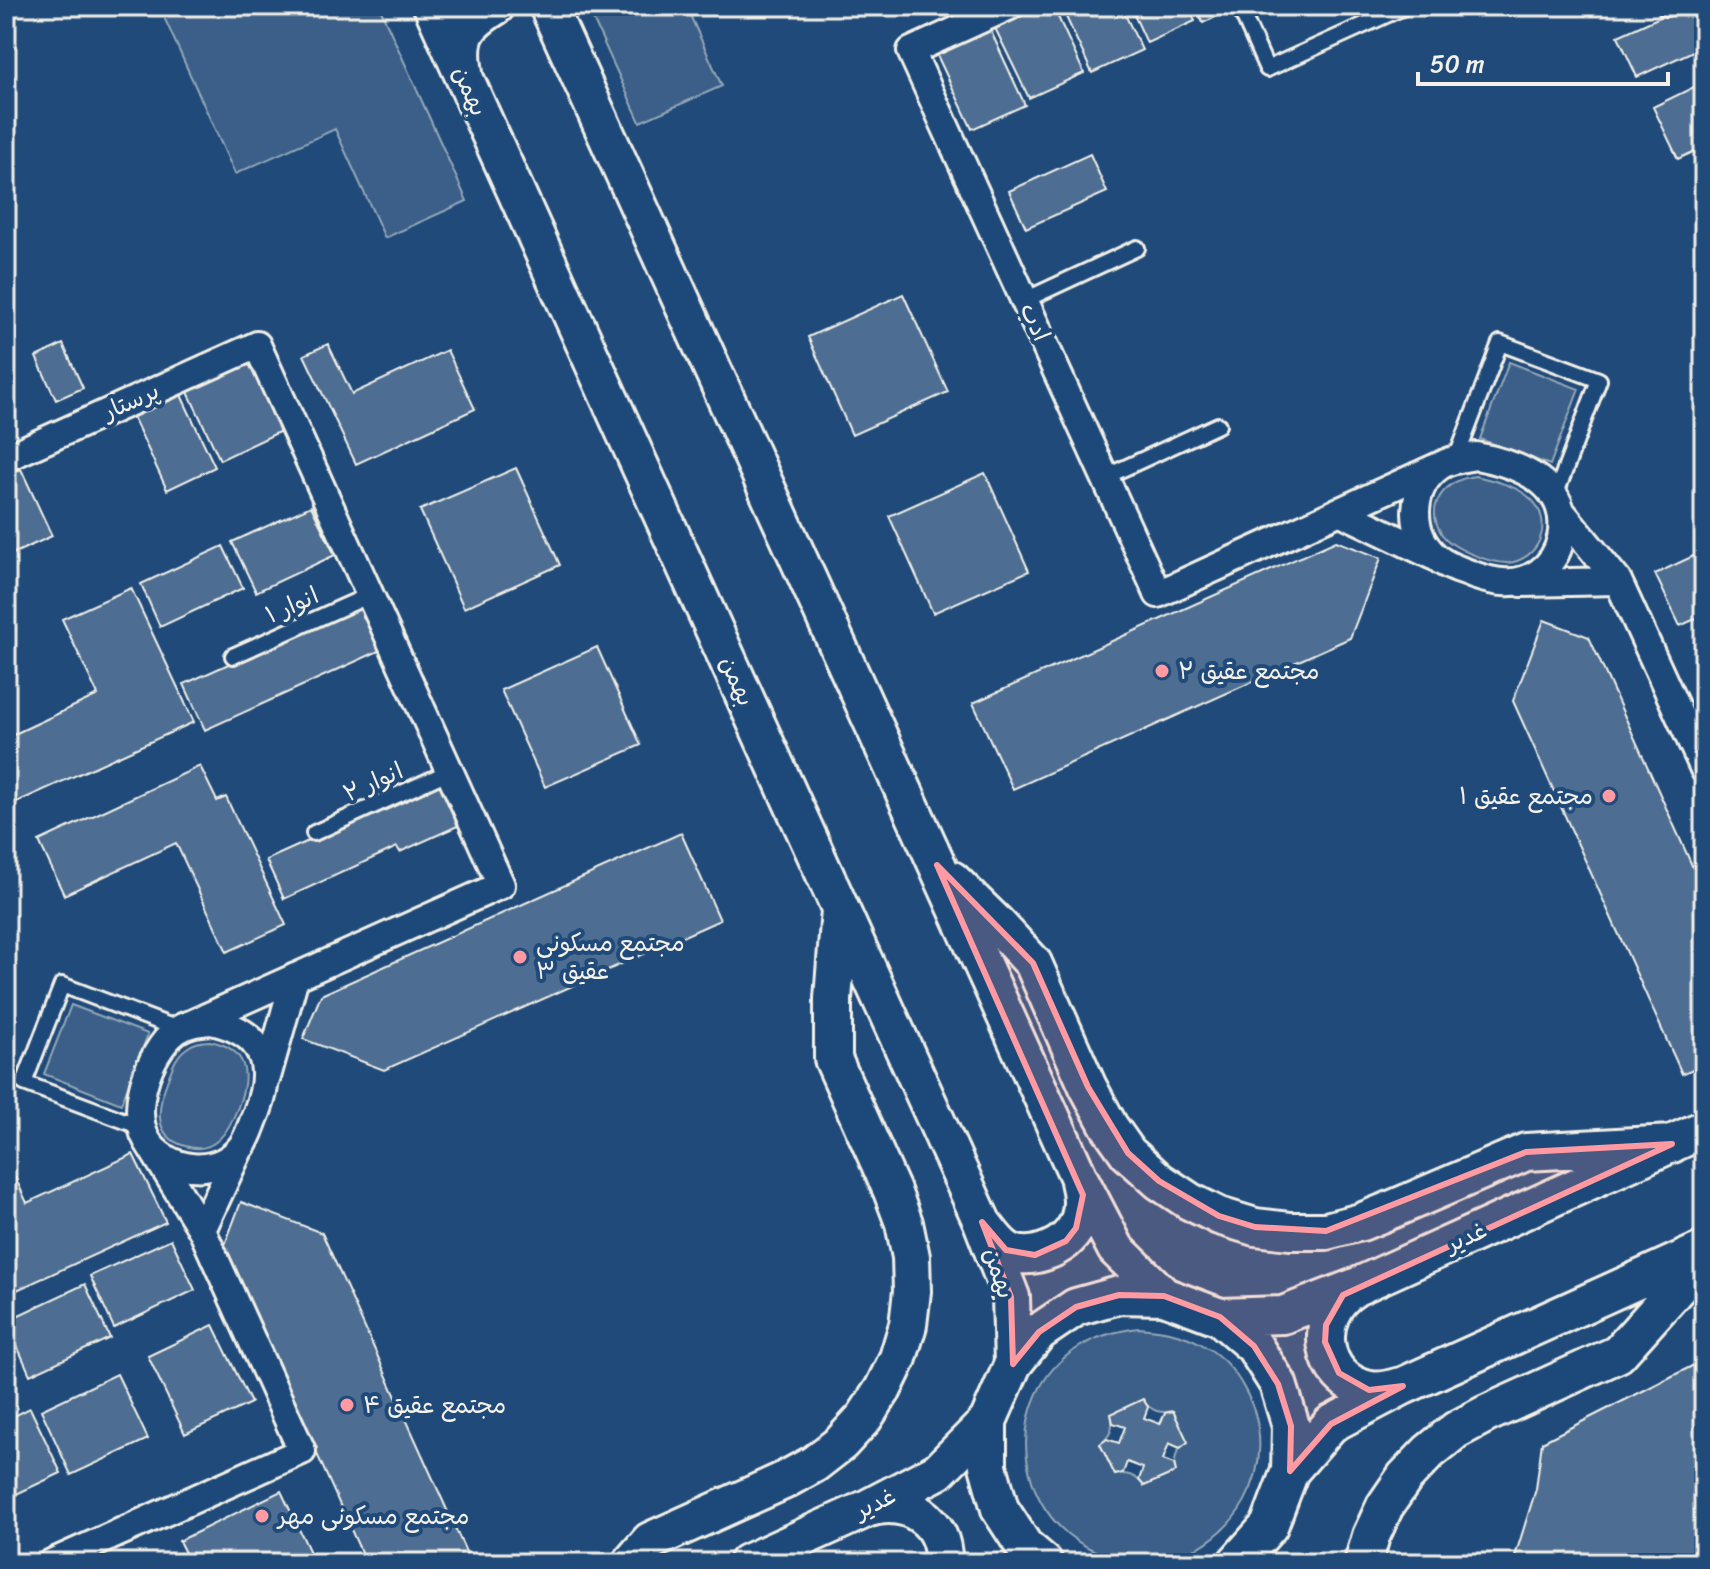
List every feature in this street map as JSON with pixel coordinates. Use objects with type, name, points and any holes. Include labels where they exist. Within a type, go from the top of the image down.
[{"type":"main road","name":"بهمن","points":[[432,6],[982,1222],[1011,1297],[1013,1364]]},
{"type":"main road","points":[[465,80],[462,62],[467,29],[475,19],[496,6]]},
{"type":"main road","points":[[524,6],[555,21],[1079,1178],[1116,1249],[1164,1296]]},
{"type":"main road","points":[[937,865],[1033,963],[1088,1087],[1128,1153],[1159,1181],[1219,1216],[1255,1227],[1326,1231],[1361,1222],[1526,1152],[1688,1137]]},
{"type":"main road","points":[[631,1563],[650,1541],[814,1464],[841,1443],[864,1418],[898,1358],[908,1325],[912,1291],[911,1257],[904,1223],[833,1059],[833,999],[840,909]]},
{"type":"main road","name":"غدیر","points":[[1220,1317],[1283,1315],[1358,1286],[1688,1137]]},
{"type":"main road","points":[[982,1222],[1006,1250],[1020,1255],[1035,1255],[1055,1248],[1066,1241],[1076,1228],[1082,1212],[1083,1195],[1079,1178]]},
{"type":"main road","points":[[1290,1471],[1331,1424],[1403,1386],[1704,1250]]},
{"type":"main road","points":[[1363,1563],[1385,1506],[1405,1477],[1429,1452],[1456,1430],[1486,1414],[1618,1354],[1704,1258]]},
{"type":"main road","points":[[1358,1286],[1343,1295],[1329,1317],[1325,1342],[1330,1358],[1339,1373],[1353,1384],[1369,1390],[1403,1386]]},
{"type":"main road","points":[[1044,1563],[1024,1546],[1000,1509],[988,1466],[988,1421],[1013,1364],[1039,1332],[1076,1307],[1119,1295],[1164,1296],[1220,1317],[1254,1346],[1278,1384],[1291,1426],[1290,1471],[1269,1526],[1236,1563]]},
{"type":"main road","name":"غدیر","points":[[747,1563],[866,1509],[938,1471],[988,1421]]},
{"type":"main road","points":[[866,1509],[883,1504],[900,1505],[916,1511],[939,1536],[943,1563]]},
{"type":"main road","points":[[1269,1526],[1275,1563]]},
{"type":"street","name":"ادب","points":[[1010,6],[911,51],[1158,594],[1339,511]]},
{"type":"street","name":"پرستار","points":[[6,458],[257,345],[370,595]]},
{"type":"street","points":[[1339,511],[1449,462],[1476,456],[1504,464],[1542,481],[1618,581],[1704,769]]},
{"type":"street","points":[[1437,558],[1417,528],[1415,511],[1419,493],[1428,478],[1449,462]]},
{"type":"street","points":[[1503,583],[1521,581],[1537,574],[1551,562],[1563,529],[1558,503]]},
{"type":"street","points":[[1339,511],[1451,566],[1487,580],[1503,583],[1618,581]]},
{"type":"street","points":[[51,1563],[302,1451],[202,1230],[144,1134],[138,1108],[155,1056],[164,1042],[186,1026],[501,885],[370,595]]},
{"type":"street","points":[[202,1230],[263,1097],[295,977]]},
{"type":"street","points":[[186,1026],[211,1021],[229,1024],[244,1033],[257,1047],[264,1063],[266,1081]]},
{"type":"street","points":[[144,1134],[160,1155],[175,1164],[193,1168],[211,1166],[228,1159],[241,1147]]},
{"type":"lane","points":[[1239,6],[1267,69],[1406,6]]},
{"type":"lane","points":[[1025,300],[1137,248]]},
{"type":"lane","points":[[1449,462],[1500,343],[1557,364],[1599,380],[1558,503]]},
{"type":"lane","points":[[1105,477],[1218,425]]},
{"type":"lane","name":"انوار ۱","points":[[233,656],[370,595]]},
{"type":"lane","name":"انوار ۲","points":[[314,833],[450,771]]},
{"type":"lane","points":[[144,1134],[24,1083],[62,985],[186,1026]]},
{"type":"highlighted area","points":[[937,865],[1033,963],[1088,1087],[1128,1153],[1159,1181],[1219,1216],[1255,1227],[1326,1231],[1526,1152],[1672,1144],[1343,1295],[1326,1325],[1325,1342],[1339,1373],[1369,1390],[1403,1386],[1331,1424],[1290,1471],[1291,1426],[1278,1384],[1254,1346],[1220,1317],[1164,1296],[1119,1295],[1076,1307],[1039,1332],[1013,1364],[1011,1297],[982,1222],[1006,1250],[1035,1255],[1066,1241],[1076,1228],[1083,1195]]},
{"type":"shaded area","points":[[159,6],[379,6],[467,201],[385,238],[335,129],[235,174]]},
{"type":"shaded area","points":[[587,6],[686,6],[722,86],[640,122]]},
{"type":"shaded area","points":[[1509,362],[1579,389],[1550,465],[1480,439]]},
{"type":"shaded area","points":[[1475,476],[1519,490],[1538,508],[1542,518],[1540,539],[1528,555],[1518,561],[1507,563],[1471,554],[1441,533],[1435,512],[1441,495],[1455,483]]},
{"type":"shaded area","points":[[71,1005],[148,1034],[121,1104],[44,1074]]},
{"type":"shaded area","points":[[210,1041],[233,1050],[239,1057],[245,1074],[242,1095],[230,1124],[219,1139],[205,1147],[185,1146],[174,1141],[162,1127],[162,1099],[180,1054],[195,1043]]},
{"type":"shaded area","points":[[1139,1328],[1180,1335],[1203,1345],[1221,1359],[1244,1388],[1256,1417],[1259,1446],[1256,1475],[1245,1501],[1228,1524],[1206,1543],[1180,1556],[1149,1562],[1127,1561],[1105,1555],[1065,1532],[1045,1509],[1032,1482],[1026,1453],[1028,1424],[1036,1395],[1052,1370],[1084,1344],[1106,1335]],"holes":[[[1143,1400],[1156,1411],[1173,1411],[1187,1442],[1176,1455],[1176,1472],[1144,1486],[1131,1476],[1115,1475],[1100,1444],[1111,1431],[1111,1414]]]},
{"type":"building","points":[[1043,6],[1053,6],[1084,73],[1029,98],[995,28]]},
{"type":"building","points":[[1061,6],[1121,6],[1142,50],[1092,73]]},
{"type":"building","points":[[1130,6],[1188,6],[1195,21],[1147,43]]},
{"type":"building","points":[[1195,6],[1234,6],[1235,8],[1203,23]]},
{"type":"building","points":[[1684,6],[1693,6],[1704,29],[1704,46],[1637,77],[1618,36]]},
{"type":"building","points":[[988,25],[1025,105],[972,129],[935,51]]},
{"type":"building","points":[[1704,82],[1704,147],[1678,159],[1653,107]]},
{"type":"building","points":[[1090,154],[1107,192],[1026,228],[1009,191]]},
{"type":"building","points":[[903,294],[948,392],[852,435],[808,337]]},
{"type":"building","points":[[63,344],[83,388],[56,400],[36,357]]},
{"type":"building","points":[[328,344],[352,394],[447,350],[475,409],[356,464],[304,355]]},
{"type":"building","points":[[249,362],[281,431],[220,460],[187,390]]},
{"type":"building","points":[[181,395],[215,467],[167,490],[133,417]]},
{"type":"building","points":[[516,468],[560,565],[464,608],[420,510]]},
{"type":"building","points":[[21,469],[52,536],[6,557],[6,476]]},
{"type":"building","points":[[985,473],[1029,571],[933,613],[889,516]]},
{"type":"building","points":[[311,506],[335,555],[256,592],[232,542]]},
{"type":"building","name":"مجتمع عقیق ۲","points":[[1336,541],[1381,558],[1350,638],[1013,789],[973,703]]},
{"type":"building","points":[[223,546],[243,588],[160,627],[141,584]]},
{"type":"building","points":[[1704,551],[1704,615],[1680,626],[1655,574]]},
{"type":"building","points":[[131,588],[194,722],[17,802],[6,779],[6,738],[98,695],[62,619]]},
{"type":"building","points":[[360,605],[381,650],[205,730],[184,684]]},
{"type":"building","name":"مجتمع عقیق ۱","points":[[1544,620],[1589,637],[1704,892],[1704,1064],[1682,1074],[1513,701]]},
{"type":"building","points":[[597,647],[641,745],[545,787],[501,690]]},
{"type":"building","points":[[200,766],[217,801],[226,797],[286,925],[227,952],[176,843],[64,895],[39,841]]},
{"type":"building","points":[[442,781],[462,824],[400,852],[397,847],[284,899],[266,860]]},
{"type":"building","name":"مجتمع مسکونی عقیق ۳","points":[[681,833],[720,920],[384,1070],[303,1039],[321,995]]},
{"type":"building","points":[[133,1154],[166,1222],[6,1295],[6,1158],[27,1203]]},
{"type":"building","name":"مجتمع عقیق ۴","points":[[241,1202],[322,1233],[471,1563],[366,1563],[224,1247]]},
{"type":"building","points":[[171,1239],[195,1290],[114,1328],[90,1276]]},
{"type":"building","points":[[85,1284],[110,1338],[30,1375],[6,1321]]},
{"type":"building","points":[[213,1325],[251,1403],[185,1434],[148,1356]]},
{"type":"building","points":[[1704,1360],[1704,1563],[1513,1563],[1536,1489],[1542,1442]]},
{"type":"building","points":[[117,1374],[148,1439],[71,1475],[41,1410]]},
{"type":"building","points":[[1143,1399],[1148,1407],[1144,1418],[1160,1424],[1165,1413],[1173,1411],[1188,1442],[1180,1448],[1169,1443],[1163,1460],[1174,1464],[1176,1472],[1144,1486],[1139,1480],[1143,1468],[1127,1462],[1123,1473],[1115,1475],[1100,1444],[1107,1439],[1119,1443],[1125,1427],[1113,1423],[1111,1414]]},
{"type":"building","points":[[30,1408],[61,1473],[6,1499],[6,1420]]},
{"type":"building","name":"مجتمع مسکونی مهر","points":[[281,1491],[315,1563],[190,1563],[179,1541]]},
{"type":"place","name":"مجتمع عقیق ۲","points":[[1162,671]]},
{"type":"place","name":"مجتمع عقیق ۱","points":[[1609,796]]},
{"type":"place","name":"مجتمع مسکونی عقیق ۳","points":[[520,957]]},
{"type":"place","name":"مجتمع عقیق ۴","points":[[347,1405]]},
{"type":"place","name":"مجتمع مسکونی مهر","points":[[262,1516]]}]
